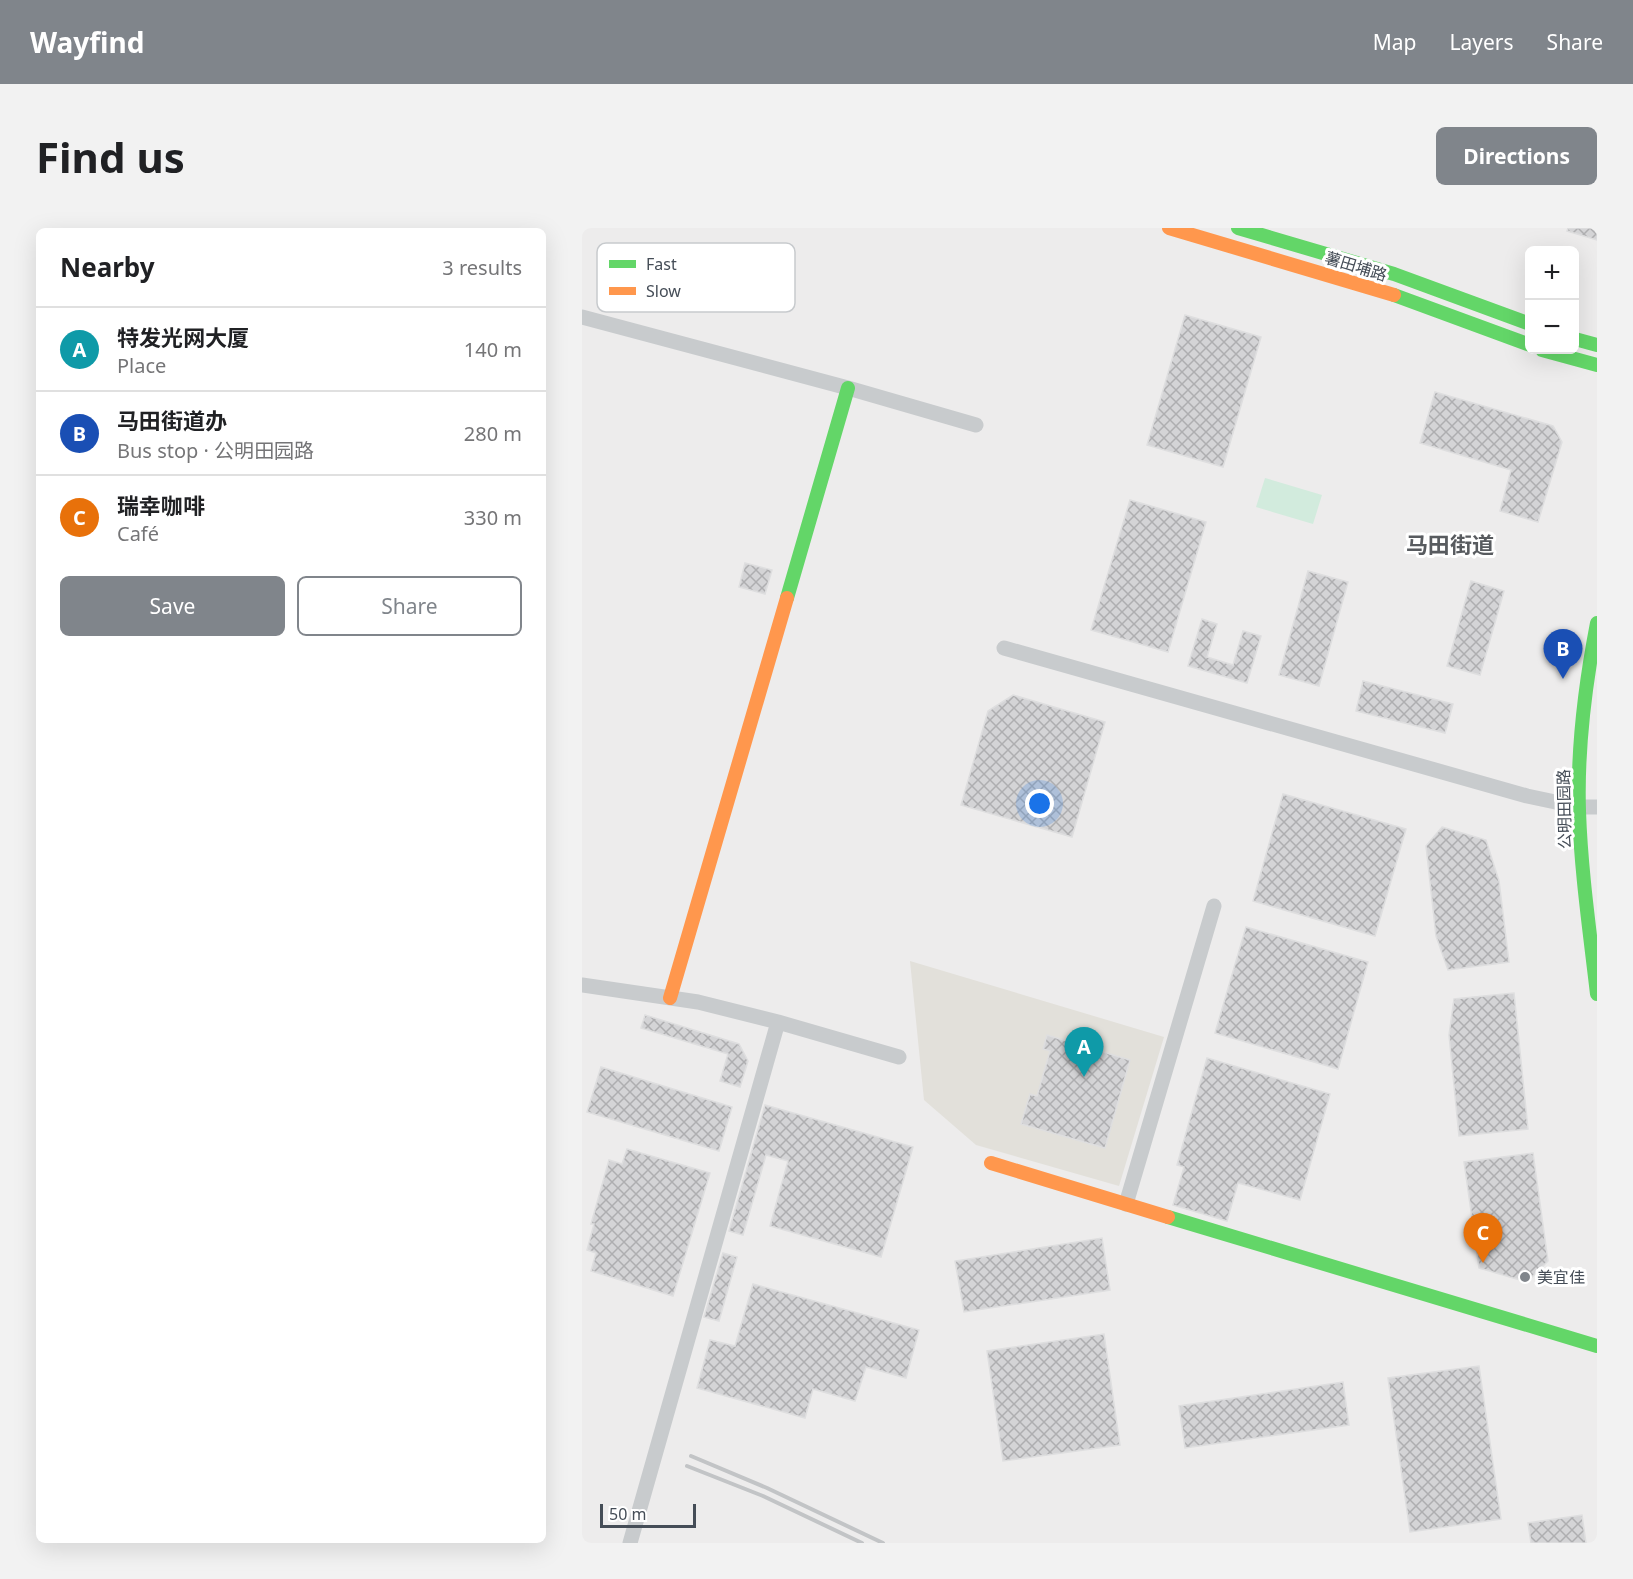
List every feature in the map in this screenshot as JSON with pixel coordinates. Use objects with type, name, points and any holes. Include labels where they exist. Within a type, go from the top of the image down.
[{"type":"street","name":"薯田埔路","points":[[1169,228],[1388,293],[1525,343]]},
{"type":"street","name":"薯田埔路","points":[[1238,228],[1394,274],[1525,322]]},
{"type":"street","points":[[582,317],[848,388],[975,425]]},
{"type":"street","points":[[1579,340],[1597,345]]},
{"type":"street","points":[[1557,354],[1597,365]]},
{"type":"street","points":[[670,998],[848,388]]},
{"type":"street","name":"公明田园路","points":[[1597,623],[1583,718],[1579,783],[1583,874],[1597,994]]},
{"type":"street","points":[[1004,648],[1527,796],[1580,807],[1597,807]]},
{"type":"street","points":[[1126,1204],[1214,906]]},
{"type":"street","points":[[582,985],[698,1002],[778,1022],[899,1057]]},
{"type":"street","points":[[630,1543],[778,1022]]},
{"type":"street","points":[[991,1163],[1597,1346]]},
{"type":"shaded area","points":[[910,961],[1164,1037],[1119,1186],[976,1145],[924,1100]]},
{"type":"green space","points":[[1265,478],[1322,495],[1313,524],[1256,507]]},
{"type":"building","points":[[1568,228],[1597,228],[1597,240],[1567,231]]},
{"type":"building","points":[[1185,315],[1261,337],[1223,467],[1147,445]]},
{"type":"building","points":[[1435,392],[1553,426],[1562,442],[1538,522],[1500,511],[1511,470],[1420,443]]},
{"type":"building","points":[[1130,500],[1206,522],[1168,652],[1091,630]]},
{"type":"building","points":[[745,563],[772,570],[765,594],[739,587]]},
{"type":"building","points":[[1308,571],[1348,582],[1319,686],[1279,675]]},
{"type":"building","points":[[1471,581],[1504,591],[1480,675],[1447,666]]},
{"type":"building","points":[[1202,619],[1217,624],[1207,657],[1233,665],[1243,631],[1261,636],[1247,683],[1188,666]]},
{"type":"building","points":[[1363,681],[1453,704],[1445,733],[1356,711]]},
{"type":"building","points":[[1013,695],[1105,722],[1072,837],[961,805],[988,711]]},
{"type":"building","points":[[1283,794],[1406,829],[1375,936],[1253,901]]},
{"type":"building","points":[[1442,827],[1486,840],[1499,881],[1509,962],[1448,970],[1436,936],[1426,846]]},
{"type":"building","points":[[1246,927],[1368,962],[1338,1069],[1215,1033]]},
{"type":"building","points":[[1514,993],[1528,1129],[1459,1136],[1449,1035],[1454,999]]},
{"type":"building","points":[[645,1015],[739,1044],[748,1061],[740,1087],[720,1081],[728,1054],[641,1028]]},
{"type":"building","points":[[1047,1035],[1130,1060],[1105,1148],[1021,1124],[1030,1094],[1037,1096],[1050,1051],[1043,1049]]},
{"type":"building","points":[[1207,1058],[1330,1094],[1300,1200],[1238,1183],[1227,1221],[1173,1205],[1184,1167],[1177,1165]]},
{"type":"building","points":[[601,1067],[732,1107],[719,1151],[587,1112]]},
{"type":"building","points":[[765,1105],[913,1147],[881,1257],[770,1226],[788,1161],[766,1155],[743,1235],[729,1231]]},
{"type":"building","points":[[627,1149],[710,1173],[673,1296],[591,1271],[596,1253],[587,1250],[594,1224],[591,1224],[609,1160],[622,1164]]},
{"type":"building","points":[[1533,1153],[1548,1261],[1527,1282],[1479,1268],[1464,1162]]},
{"type":"building","points":[[1102,1238],[1110,1290],[964,1312],[955,1261]]},
{"type":"building","points":[[723,1253],[737,1257],[719,1321],[704,1317]]},
{"type":"building","points":[[753,1284],[919,1330],[906,1378],[866,1367],[855,1401],[813,1389],[805,1418],[697,1388],[710,1340],[735,1346]]},
{"type":"building","points":[[1104,1334],[1120,1445],[1003,1461],[987,1351]]},
{"type":"building","points":[[1479,1366],[1501,1519],[1410,1532],[1388,1378]]},
{"type":"building","points":[[1343,1382],[1349,1425],[1185,1448],[1179,1406]]},
{"type":"building","points":[[1582,1515],[1586,1543],[1531,1543],[1528,1523]]},
{"type":"railway","points":[[691,1456],[767,1488],[883,1543]]},
{"type":"railway","points":[[687,1466],[763,1496],[862,1543]]},
{"type":"traffic: fast","points":[[1238,228],[1394,274],[1525,322]]},
{"type":"traffic: fast","points":[[1394,295],[1525,343]]},
{"type":"traffic: fast","points":[[1579,340],[1597,345]]},
{"type":"traffic: fast","points":[[1557,354],[1597,365]]},
{"type":"traffic: fast","points":[[787,598],[848,388]]},
{"type":"traffic: fast","points":[[1597,623],[1589,670],[1579,764],[1582,857],[1597,994]]},
{"type":"traffic: fast","points":[[1168,1217],[1597,1346]]},
{"type":"traffic: slow","points":[[1169,228],[1394,295]]},
{"type":"traffic: slow","points":[[670,998],[787,598]]},
{"type":"traffic: slow","points":[[991,1163],[1168,1217]]},
{"type":"place","name":"马田街道办","points":[[1563,679]]},
{"type":"place","name":"特发光网大厦","points":[[1084,1077]]},
{"type":"place","name":"瑞幸咖啡","points":[[1483,1263]]},
{"type":"place","name":"美宜佳","points":[[1525,1277]]},
{"type":"district","name":"马田街道","points":[[1450,544]]}]
